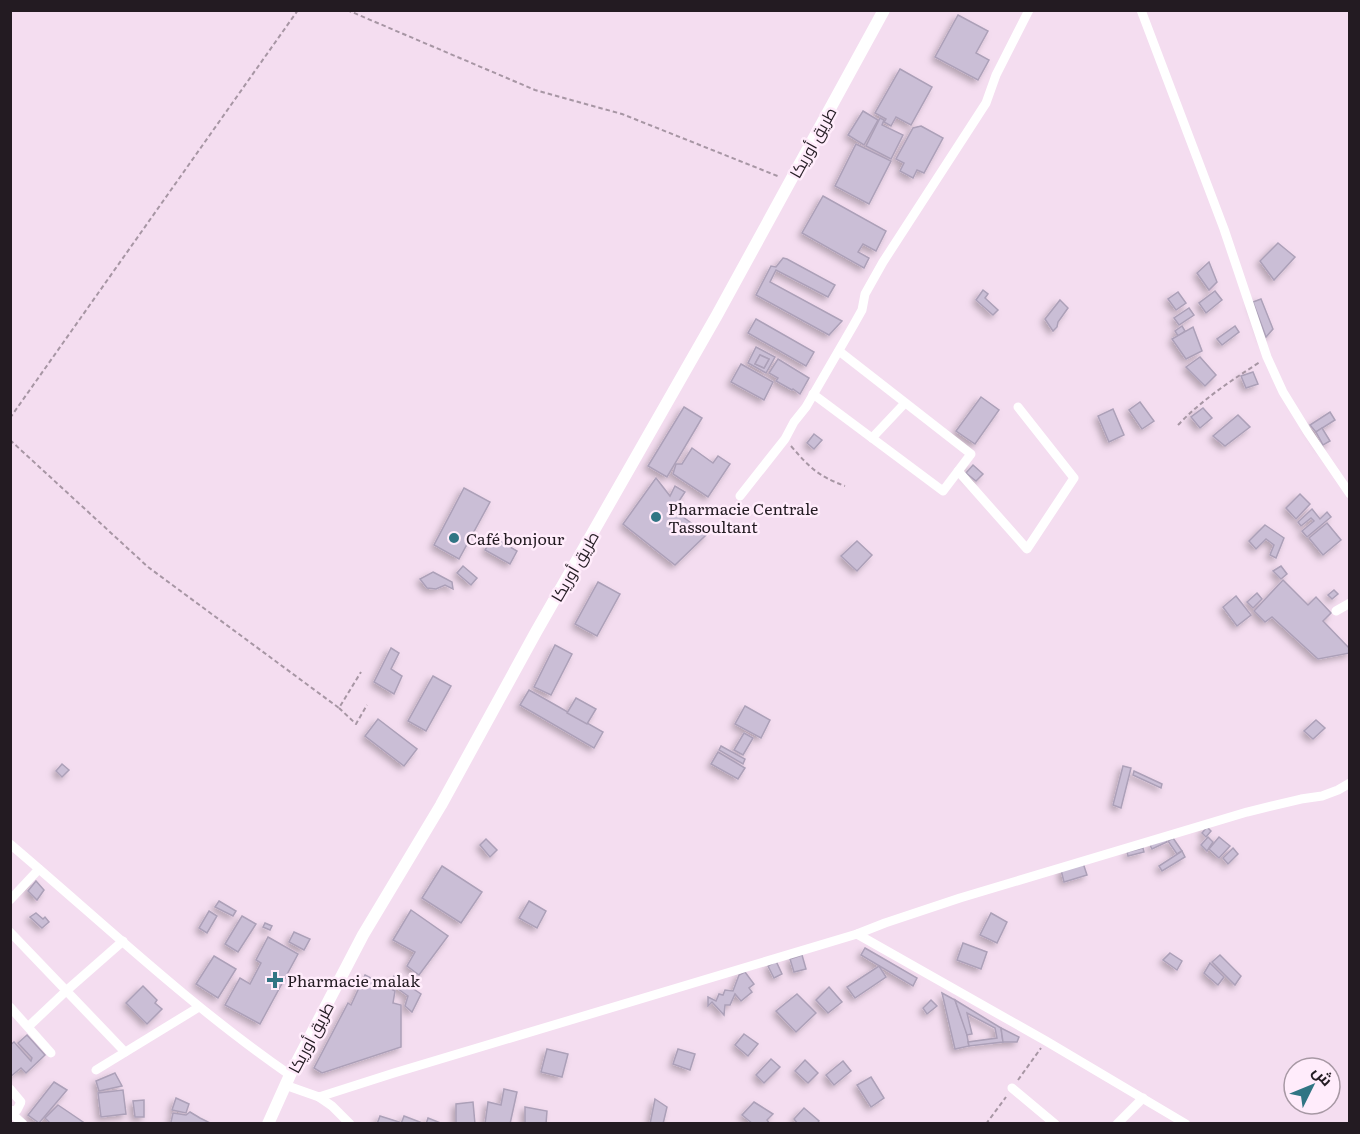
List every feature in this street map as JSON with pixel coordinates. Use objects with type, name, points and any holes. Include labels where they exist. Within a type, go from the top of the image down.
[{"type":"street","name":"طريق أوريكا","points":[[268,1124],[287,1080],[363,934],[441,805],[717,315],[884,10]]},
{"type":"street","points":[[740,496],[785,439],[794,422],[806,407],[862,310],[865,294],[883,262],[986,103],[996,75],[1029,10]]},
{"type":"street","points":[[1141,10],[1224,229],[1267,357],[1283,392],[1350,494]]},
{"type":"street","points":[[813,394],[943,491],[971,454],[838,351]]},
{"type":"street","points":[[872,438],[905,403]]},
{"type":"street","points":[[958,471],[1026,549],[1074,478],[1018,407]]},
{"type":"street","points":[[1336,611],[1350,603]]},
{"type":"street","points":[[319,1098],[404,1070],[857,934],[960,898],[1247,813],[1322,796],[1350,783]]},
{"type":"street","points":[[10,844],[287,1080],[332,1106],[350,1124]]},
{"type":"street","points":[[10,900],[39,868]]},
{"type":"street","points":[[10,932],[125,1052]]},
{"type":"street","points":[[857,934],[1046,1041],[1186,1124]]},
{"type":"street","points":[[29,1026],[123,941]]},
{"type":"street","points":[[10,1007],[51,1053]]},
{"type":"street","points":[[96,1070],[199,1007]]},
{"type":"street","points":[[1012,1088],[1055,1124]]},
{"type":"street","points":[[10,1089],[21,1102],[20,1108],[10,1112]]},
{"type":"street","points":[[1117,1124],[1143,1098]]},
{"type":"street","points":[[10,1112],[23,1124]]},
{"type":"path","points":[[10,418],[298,10]]},
{"type":"path","points":[[347,10],[535,90],[622,114],[790,182]]},
{"type":"path","points":[[1178,425],[1203,401],[1267,357]]},
{"type":"path","points":[[785,439],[817,473],[827,480],[845,486]]},
{"type":"path","points":[[10,440],[148,567],[339,708],[356,724],[367,705]]},
{"type":"path","points":[[339,708],[361,672]]},
{"type":"building","points":[[958,15],[988,31],[976,53],[989,60],[978,80],[935,57]]},
{"type":"building","points":[[900,69],[932,87],[911,125],[896,117],[891,126],[884,122],[886,119],[875,113]]},
{"type":"building","points":[[863,111],[878,120],[864,145],[848,135]]},
{"type":"building","points":[[880,118],[884,120],[882,125],[903,135],[891,159],[866,146]]},
{"type":"building","points":[[921,126],[943,138],[924,173],[917,170],[913,178],[900,171],[904,163],[896,159],[913,128]]},
{"type":"building","points":[[856,144],[891,161],[869,204],[835,186]]},
{"type":"building","points":[[823,196],[886,231],[876,251],[863,244],[858,252],[869,258],[864,268],[802,233]]},
{"type":"building","points":[[1278,243],[1295,257],[1274,280],[1260,261]]},
{"type":"building","points":[[783,258],[835,285],[828,297],[776,270],[770,282],[842,321],[829,335],[756,295],[771,266],[776,267]]},
{"type":"building","points":[[1209,262],[1217,282],[1209,290],[1197,273]]},
{"type":"building","points":[[983,290],[988,294],[985,298],[998,310],[993,315],[976,300]]},
{"type":"building","points":[[1215,291],[1222,300],[1206,313],[1199,303]]},
{"type":"building","points":[[1178,292],[1186,303],[1176,310],[1168,299]]},
{"type":"building","points":[[1261,299],[1273,329],[1266,337],[1253,302]]},
{"type":"building","points":[[1060,300],[1068,308],[1053,331],[1045,319]]},
{"type":"building","points":[[1189,308],[1194,315],[1179,325],[1174,318]]},
{"type":"building","points":[[756,319],[814,352],[806,366],[748,333]]},
{"type":"building","points":[[1182,326],[1185,331],[1178,336],[1175,331]]},
{"type":"building","points":[[1235,326],[1239,332],[1222,345],[1217,339]]},
{"type":"building","points":[[1193,327],[1202,351],[1186,359],[1172,339]]},
{"type":"building","points":[[756,347],[775,357],[766,373],[748,363]],"holes":[[[760,355],[769,359],[764,368],[755,364]]]},
{"type":"building","points":[[760,355],[769,359],[764,368],[755,364]]},
{"type":"building","points":[[1200,357],[1216,375],[1205,386],[1186,367]]},
{"type":"building","points":[[778,359],[809,378],[800,394],[776,381],[778,378],[769,373]]},
{"type":"building","points":[[741,364],[773,382],[764,400],[731,382]]},
{"type":"building","points":[[1253,372],[1258,384],[1246,388],[1241,376]]},
{"type":"building","points":[[981,397],[999,410],[975,444],[956,431]]},
{"type":"building","points":[[1140,402],[1154,421],[1142,429],[1129,410]]},
{"type":"building","points":[[684,407],[702,418],[667,477],[648,466]]},
{"type":"building","points":[[1203,408],[1212,418],[1200,428],[1191,417]]},
{"type":"building","points":[[1113,409],[1124,435],[1109,442],[1098,416]]},
{"type":"building","points":[[1330,412],[1335,420],[1316,432],[1310,425]]},
{"type":"building","points":[[1238,415],[1250,427],[1225,446],[1213,436]]},
{"type":"building","points":[[1322,428],[1330,441],[1323,445],[1316,432]]},
{"type":"building","points":[[814,434],[822,440],[814,449],[807,443]]},
{"type":"building","points":[[692,448],[713,463],[718,456],[730,464],[708,497],[673,474],[676,464],[682,464]]},
{"type":"building","points":[[973,465],[983,474],[976,481],[966,473]]},
{"type":"building","name":"Pharmacie Centrale Tassoultant","points":[[656,478],[670,496],[675,486],[685,492],[673,510],[707,534],[675,565],[623,524]]},
{"type":"building","points":[[464,488],[490,502],[459,559],[434,545]]},
{"type":"building","points":[[1300,494],[1310,504],[1296,519],[1286,508]]},
{"type":"building","points":[[1312,509],[1320,519],[1327,512],[1331,517],[1307,537],[1302,531],[1314,521],[1311,518],[1301,526],[1298,522]]},
{"type":"building","points":[[1327,523],[1341,540],[1323,555],[1309,538]]},
{"type":"building","points":[[1265,525],[1284,538],[1276,558],[1270,555],[1274,545],[1266,539],[1256,549],[1249,541]]},
{"type":"building","points":[[493,537],[517,551],[510,564],[485,550]]},
{"type":"building","points":[[857,541],[872,555],[857,571],[841,556]]},
{"type":"building","points":[[463,566],[477,578],[471,585],[457,573]]},
{"type":"building","points":[[1281,566],[1287,574],[1281,579],[1273,571]]},
{"type":"building","points":[[433,572],[452,582],[453,589],[445,585],[436,589],[427,588],[420,579]]},
{"type":"building","points":[[1283,580],[1308,605],[1316,597],[1331,613],[1323,621],[1350,649],[1350,653],[1318,659],[1272,617],[1265,622],[1254,611]]},
{"type":"building","points":[[598,582],[620,594],[597,636],[575,624]]},
{"type":"building","points":[[1334,590],[1338,594],[1332,599],[1328,595]]},
{"type":"building","points":[[1257,593],[1262,599],[1253,608],[1247,602]]},
{"type":"building","points":[[1236,596],[1251,615],[1237,626],[1223,607]]},
{"type":"building","points":[[555,645],[572,654],[551,695],[534,687]]},
{"type":"building","points":[[391,648],[399,653],[391,669],[402,676],[394,694],[374,682]]},
{"type":"building","points":[[433,676],[451,686],[426,731],[408,721]]},
{"type":"building","points":[[529,690],[603,732],[594,748],[520,705]]},
{"type":"building","points":[[576,698],[596,709],[587,724],[567,713]]},
{"type":"building","points":[[745,706],[770,720],[761,738],[735,724]]},
{"type":"building","points":[[378,719],[417,749],[404,766],[365,736]]},
{"type":"building","points":[[1316,720],[1325,728],[1313,739],[1304,731]]},
{"type":"building","points":[[744,733],[753,738],[743,755],[734,750]]},
{"type":"building","points":[[721,746],[745,759],[743,764],[719,750]]},
{"type":"building","points":[[718,752],[745,768],[738,779],[711,764]]},
{"type":"building","points":[[62,764],[69,770],[62,777],[56,771]]},
{"type":"building","points":[[1123,766],[1131,768],[1121,808],[1113,805]]},
{"type":"building","points":[[1134,771],[1162,784],[1161,788],[1133,775]]},
{"type":"building","points":[[1207,827],[1211,831],[1206,837],[1202,833]]},
{"type":"building","points":[[1208,837],[1213,842],[1207,851],[1201,845]]},
{"type":"building","points":[[1219,837],[1230,846],[1219,858],[1209,849]]},
{"type":"building","points":[[1165,838],[1167,842],[1152,849],[1150,845]]},
{"type":"building","points":[[1173,838],[1182,851],[1177,854],[1168,841]]},
{"type":"building","points":[[486,839],[497,850],[490,857],[480,845]]},
{"type":"building","points":[[1143,848],[1144,852],[1128,856],[1127,852]]},
{"type":"building","points":[[1233,848],[1238,854],[1228,864],[1223,858]]},
{"type":"building","points":[[1182,851],[1185,857],[1162,871],[1159,866]]},
{"type":"building","points":[[1083,863],[1087,875],[1064,882],[1061,870]]},
{"type":"building","points":[[442,866],[482,892],[461,923],[422,898]]},
{"type":"building","points":[[36,881],[44,890],[37,900],[28,891]]},
{"type":"building","points":[[219,901],[236,911],[233,916],[215,907]]},
{"type":"building","points":[[529,901],[546,911],[537,928],[519,918]]},
{"type":"building","points":[[411,910],[448,936],[419,975],[407,966],[415,952],[393,940]]},
{"type":"building","points":[[209,911],[217,916],[207,933],[199,928]]},
{"type":"building","points":[[36,913],[43,919],[45,917],[49,922],[42,928],[30,917]]},
{"type":"building","points":[[991,913],[1007,922],[997,943],[980,935]]},
{"type":"building","points":[[242,916],[256,924],[238,952],[225,944]]},
{"type":"building","points":[[265,923],[272,926],[270,930],[263,927]]},
{"type":"building","points":[[294,932],[310,939],[304,950],[289,942]]},
{"type":"building","points":[[268,937],[298,954],[260,1024],[225,1005],[240,978],[250,984],[261,963],[256,960]]},
{"type":"building","points":[[963,943],[987,952],[981,969],[957,960]]},
{"type":"building","points":[[865,948],[917,978],[913,986],[861,955]]},
{"type":"building","points":[[1170,953],[1182,961],[1177,970],[1163,960]]},
{"type":"building","points":[[802,955],[806,969],[794,972],[790,959]]},
{"type":"building","points":[[1220,955],[1241,976],[1235,985],[1212,962]]},
{"type":"building","points":[[214,956],[236,969],[218,998],[196,984]]},
{"type":"building","points":[[776,961],[782,974],[774,978],[768,966]]},
{"type":"building","points":[[1210,963],[1224,977],[1218,985],[1204,973]]},
{"type":"building","points":[[879,966],[886,977],[855,998],[847,987]]},
{"type":"building","points":[[745,972],[754,984],[749,988],[752,992],[741,1001],[735,994],[730,1005],[725,1005],[724,1015],[712,1002],[708,1006],[708,997],[716,1001],[719,994],[723,995],[725,990],[733,991],[739,975]]},
{"type":"building","points":[[365,975],[395,991],[393,1003],[401,1005],[401,1047],[322,1073],[314,1068],[348,1003],[351,1005]]},
{"type":"building","points":[[394,976],[421,994],[412,1012],[405,1006],[408,996],[390,983]]},
{"type":"building","points":[[143,986],[157,1000],[155,1003],[162,1009],[147,1024],[126,1003]]},
{"type":"building","points":[[829,987],[842,1002],[828,1013],[816,1000]]},
{"type":"building","points":[[942,993],[955,1000],[969,1046],[955,1049]]},
{"type":"building","points":[[797,994],[816,1013],[796,1032],[776,1011]]},
{"type":"building","points":[[931,1000],[937,1006],[927,1014],[923,1008]]},
{"type":"building","points":[[955,1000],[1001,1028],[1003,1042],[969,1046],[968,1042],[997,1038],[995,1028],[967,1013],[972,1034],[967,1035]]},
{"type":"building","points":[[1001,1028],[1019,1037],[1017,1042],[1003,1042]]},
{"type":"building","points":[[744,1034],[758,1044],[748,1056],[735,1045]]},
{"type":"building","points":[[27,1035],[45,1055],[26,1073],[21,1068],[10,1077],[10,1045],[14,1042],[31,1061],[32,1058],[18,1043]]},
{"type":"building","points":[[547,1049],[568,1054],[562,1077],[541,1072]]},
{"type":"building","points":[[678,1049],[695,1054],[690,1070],[673,1064]]},
{"type":"building","points":[[771,1059],[780,1067],[764,1083],[756,1075]]},
{"type":"building","points":[[805,1060],[818,1073],[808,1083],[795,1071]]},
{"type":"building","points":[[843,1061],[851,1071],[834,1085],[826,1075]]},
{"type":"building","points":[[115,1073],[122,1086],[99,1091],[96,1081]]},
{"type":"building","points":[[871,1077],[884,1098],[871,1107],[857,1085]]},
{"type":"building","points":[[54,1082],[67,1090],[39,1123],[28,1115]]},
{"type":"building","points":[[504,1089],[517,1092],[510,1124],[485,1124],[488,1102],[501,1105]]},
{"type":"building","points":[[123,1090],[126,1114],[101,1117],[98,1093]]},
{"type":"building","points":[[176,1098],[189,1104],[186,1113],[172,1110]]},
{"type":"building","points":[[655,1099],[667,1107],[663,1124],[650,1124]]},
{"type":"building","points":[[144,1100],[144,1117],[135,1117],[133,1101]]},
{"type":"building","points":[[473,1102],[475,1124],[456,1124],[456,1104]]},
{"type":"building","points":[[754,1102],[773,1114],[767,1120],[770,1124],[753,1124],[742,1115]]},
{"type":"building","points":[[58,1105],[86,1124],[51,1124],[45,1118]]},
{"type":"building","points":[[525,1107],[547,1111],[546,1124],[525,1124]]},
{"type":"building","points":[[804,1108],[819,1121],[817,1124],[798,1124],[794,1119]]},
{"type":"building","points":[[190,1112],[212,1124],[173,1124],[171,1122],[173,1113],[186,1115]]},
{"type":"building","points":[[380,1116],[399,1122],[398,1124],[377,1124]]},
{"type":"building","points":[[404,1116],[425,1124],[401,1124]]},
{"type":"building","points":[[428,1118],[443,1124],[426,1124]]},
{"type":"place","name":"Pharmacie Centrale Tassoultant","points":[[656,517]]},
{"type":"place","name":"Café bonjour","points":[[454,538]]},
{"type":"place","name":"Pharmacie malak","points":[[275,980]]}]
